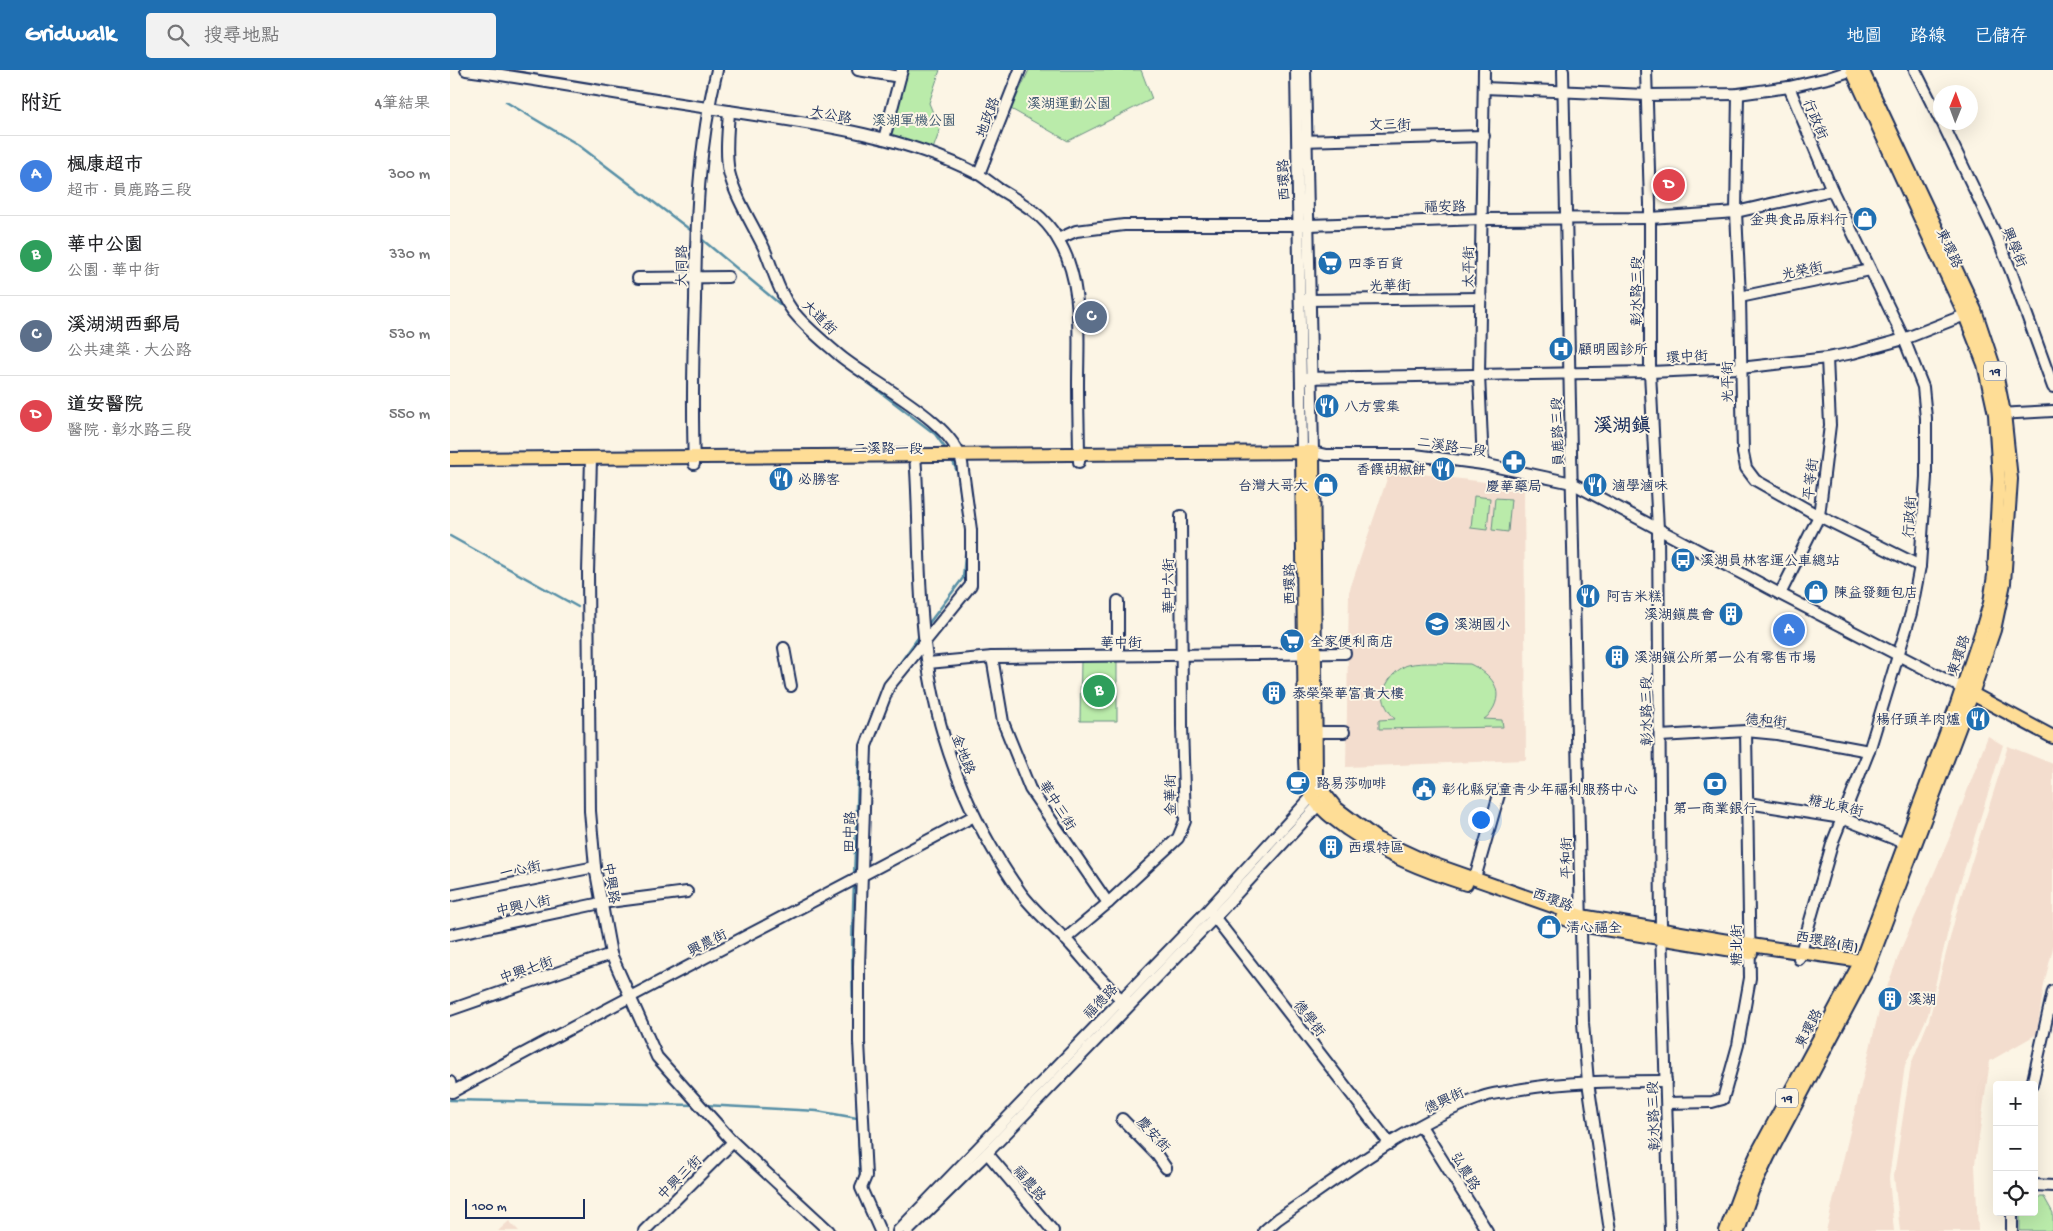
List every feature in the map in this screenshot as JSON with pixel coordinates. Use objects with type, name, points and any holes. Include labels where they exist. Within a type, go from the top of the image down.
[{"type":"main road","name":"東環路","points":[[1852,70],[1970,312]]},
{"type":"main road","name":"東環路","points":[[1738,1231],[1752,1191],[1862,966],[1967,691],[1994,630],[2004,583],[2010,479],[1996,373],[1862,70]]},
{"type":"main road","name":"二溪路一段","points":[[450,467],[693,460],[1307,456]]},
{"type":"main road","name":"西環路","points":[[1307,456],[1309,654],[1306,768],[1308,784],[1320,796],[1377,839],[1427,862],[1475,878],[1580,920]]},
{"type":"main road","name":"二溪路一段","points":[[450,459],[591,462]]},
{"type":"main road","name":"西環路","points":[[1309,654],[1315,732],[1316,777],[1320,796],[1329,816],[1370,845],[1422,870],[1580,920]]},
{"type":"main road","points":[[1967,691],[2053,737]]},
{"type":"main road","name":"西環路(南)","points":[[1580,920],[1862,966]]},
{"type":"main road","name":"東環路","points":[[1726,1231],[1758,1150],[1862,966]]},
{"type":"street","name":"大公路","points":[[466,70],[775,117],[884,139],[937,156],[979,174],[1044,219],[1058,239],[1069,264],[1078,305],[1079,458]]},
{"type":"street","name":"大同路","points":[[693,460],[696,235],[703,138],[717,70]]},
{"type":"street","points":[[858,70],[901,73],[884,139]]},
{"type":"street","name":"地政路","points":[[979,174],[1020,70]]},
{"type":"street","points":[[1296,70],[1312,70]]},
{"type":"street","name":"西環路","points":[[1296,70],[1304,225],[1307,456]]},
{"type":"street","name":"西環路","points":[[1301,141],[1305,70]]},
{"type":"street","name":"太平街","points":[[1483,464],[1480,375],[1484,70]]},
{"type":"street","name":"員鹿路三段","points":[[1563,70],[1568,218],[1572,482],[1780,594],[1967,691]]},
{"type":"street","name":"彰水路三段","points":[[1646,70],[1650,218],[1650,372],[1658,529],[1662,934],[1670,1231]]},
{"type":"street","points":[[1484,88],[1647,95],[1738,94],[1789,87],[1852,70]]},
{"type":"street","name":"興學街","points":[[1915,70],[1933,105]]},
{"type":"street","name":"行政街","points":[[1789,87],[1832,190],[1904,339],[1923,387],[1926,418],[1926,477],[1920,566],[1912,613],[1869,751],[1832,840],[1799,955]]},
{"type":"street","name":"光平街","points":[[1738,94],[1736,212],[1740,297],[1742,453],[1746,468],[1755,480],[1819,516],[1920,566]]},
{"type":"street","name":"大道街","points":[[729,111],[727,142],[729,172],[752,226],[764,248],[779,286],[792,310],[840,356],[940,426],[955,459]]},
{"type":"street","name":"興學街","points":[[1945,130],[2008,263],[2053,387]]},
{"type":"street","name":"文三街","points":[[1301,141],[1484,136]]},
{"type":"street","name":"福安路","points":[[1058,239],[1076,231],[1124,225],[1304,225],[1482,219],[1650,218],[1736,212],[1832,190]]},
{"type":"street","name":"光榮街","points":[[1740,297],[1870,270]]},
{"type":"street","points":[[638,278],[728,277]]},
{"type":"street","name":"光華街","points":[[1305,300],[1481,298]]},
{"type":"street","name":"環中街","points":[[1306,377],[1650,372],[1740,368],[1827,358],[1904,339],[1970,312]]},
{"type":"street","name":"平等街","points":[[1780,594],[1819,516],[1830,425],[1827,358]]},
{"type":"street","points":[[2000,414],[2053,411]]},
{"type":"street","name":"二溪路一段","points":[[1307,456],[1326,454],[1415,455],[1483,464],[1572,482]]},
{"type":"street","name":"金地路","points":[[916,459],[918,544],[924,642],[946,746],[974,816],[1021,893],[1046,922],[1065,938],[1124,1002]]},
{"type":"street","name":"田中路","points":[[880,1231],[861,1188],[866,1176],[859,1042],[858,967],[866,746],[889,686],[970,585],[971,530],[955,459]]},
{"type":"street","name":"中興路","points":[[591,462],[588,573],[590,811],[595,867],[611,954],[657,1057],[733,1142],[829,1231]]},
{"type":"street","name":"平和街","points":[[1572,482],[1583,1023],[1588,1082],[1610,1231]]},
{"type":"street","name":"華中六街","points":[[1181,516],[1182,655]]},
{"type":"street","points":[[1118,601],[1118,655]]},
{"type":"street","points":[[784,648],[791,686]]},
{"type":"street","name":"華中街","points":[[928,663],[992,657],[1345,653]]},
{"type":"street","name":"金華街","points":[[1108,903],[1178,838],[1183,829],[1182,655]]},
{"type":"street","name":"華中三街","points":[[992,657],[1003,722],[1030,789],[1108,903]]},
{"type":"street","name":"德和街","points":[[1660,736],[1746,731],[1778,734],[1869,751]]},
{"type":"street","name":"糖北街","points":[[1666,1103],[1712,1102],[1723,1099],[1738,1045],[1750,978],[1746,731]]},
{"type":"street","points":[[1315,732],[1344,732]]},
{"type":"street","points":[[1475,878],[1500,791]]},
{"type":"street","name":"福德路","points":[[898,1231],[1211,914],[1320,796]]},
{"type":"street","name":"糖北東街","points":[[1748,803],[1842,818],[1909,845]]},
{"type":"street","name":"興農街","points":[[451,1087],[861,877],[974,816]]},
{"type":"street","name":"一心街","points":[[450,896],[595,867]]},
{"type":"street","name":"中興八街","points":[[450,934],[602,903],[687,892]]},
{"type":"street","points":[[1065,938],[1108,903]]},
{"type":"street","name":"德學街","points":[[1211,914],[1390,1144]]},
{"type":"street","name":"中興七街","points":[[450,1010],[611,954]]},
{"type":"street","points":[[2033,1081],[2053,991]]},
{"type":"street","name":"福德路","points":[[908,1231],[986,1154],[1124,1002]]},
{"type":"street","name":"德興街","points":[[1264,1231],[1278,1219],[1390,1144],[1421,1126],[1483,1096],[1544,1084],[1666,1081]]},
{"type":"street","name":"慶安街","points":[[1122,1119],[1166,1168]]},
{"type":"street","name":"弘農路","points":[[1421,1126],[1487,1231]]},
{"type":"street","name":"中興三街","points":[[644,1231],[733,1142]]},
{"type":"street","name":"福農路","points":[[986,1154],[1053,1231]]},
{"type":"street","points":[[2038,1185],[2053,1186]]},
{"type":"street","points":[[2012,1216],[2012,1231]]},
{"type":"shaded area","name":"溪湖國小","points":[[1390,470],[1524,487],[1526,760],[1346,767],[1349,592]]},
{"type":"shaded area","points":[[1988,736],[2003,745],[1957,893],[1928,1015],[1905,1065],[1889,1178],[1894,1231],[1826,1231],[1878,1015],[1887,987],[1901,949],[1949,839]]},
{"type":"shaded area","points":[[2008,746],[2053,764],[2053,948],[2044,984],[2037,1034],[1990,1061],[1975,1164],[1978,1231],[1900,1231],[1894,1176],[1911,1064],[1929,1020],[1960,899]]},
{"type":"shaded area","points":[[509,1221],[519,1231],[498,1231]]},
{"type":"green space","name":"溪湖軍機公園","points":[[905,70],[940,70],[929,103],[940,130],[933,149],[889,134]]},
{"type":"green space","name":"溪湖運動公園","points":[[1029,70],[1141,70],[1152,99],[1068,141],[1011,109]]},
{"type":"green space","points":[[1474,496],[1490,498],[1487,530],[1471,528]]},
{"type":"green space","points":[[1495,498],[1511,499],[1508,532],[1492,530]]},
{"type":"green space","points":[[1081,660],[1117,661],[1117,721],[1080,721]]},
{"type":"green space","points":[[1422,663],[1470,664],[1488,676],[1495,686],[1497,693],[1494,707],[1484,719],[1502,720],[1503,727],[1379,729],[1379,720],[1395,719],[1387,708],[1384,692],[1388,681],[1400,669],[1408,665]]},
{"type":"green space","points":[[2038,1197],[2044,1197],[2053,1213],[2053,1231],[2020,1231],[2020,1216],[2038,1216]]},
{"type":"waterway","points":[[506,102],[577,144],[693,232]]},
{"type":"waterway","points":[[699,237],[787,310]]},
{"type":"waterway","points":[[858,375],[935,434],[948,452]]},
{"type":"waterway","points":[[952,459],[958,474],[966,534]]},
{"type":"waterway","points":[[450,536],[578,607]]},
{"type":"waterway","points":[[926,627],[963,578],[966,544]]},
{"type":"waterway","points":[[890,677],[920,635]]},
{"type":"waterway","points":[[854,876],[859,758],[861,749]]},
{"type":"waterway","points":[[854,884],[852,958],[860,1178]]},
{"type":"waterway","points":[[450,1100],[696,1105]]},
{"type":"waterway","points":[[704,1105],[817,1111],[857,1118]]},
{"type":"place","name":"道安醫院","points":[[1669,185]]},
{"type":"place","name":"金典食品原料行","points":[[1865,219]]},
{"type":"place","name":"四季百貨","points":[[1330,263]]},
{"type":"place","name":"溪湖湖西郵局","points":[[1091,317]]},
{"type":"place","name":"顧明國診所","points":[[1561,349]]},
{"type":"place","name":"八方雲集","points":[[1327,406]]},
{"type":"place","name":"慶華藥局","points":[[1514,462]]},
{"type":"place","name":"香饌胡椒餅","points":[[1443,469]]},
{"type":"place","name":"必勝客","points":[[781,479]]},
{"type":"place","name":"台灣大哥大","points":[[1326,485]]},
{"type":"place","name":"滷學滷味","points":[[1595,485]]},
{"type":"place","name":"溪湖員林客運公車總站","points":[[1683,560]]},
{"type":"place","name":"陳益發麵包店","points":[[1816,592]]},
{"type":"place","name":"阿吉米糕","points":[[1588,596]]},
{"type":"place","name":"溪湖鎮農會","points":[[1731,614]]},
{"type":"place","name":"溪湖國小","points":[[1437,624]]},
{"type":"place","name":"楓康超市","points":[[1789,630]]},
{"type":"place","name":"全家便利商店","points":[[1292,641]]},
{"type":"place","name":"溪湖鎮公所第一公有零售市場","points":[[1617,657]]},
{"type":"place","name":"華中公園","points":[[1099,691]]},
{"type":"place","name":"泰榮榮華富貴大樓","points":[[1274,693]]},
{"type":"place","name":"楊仔頭羊肉爐","points":[[1978,719]]},
{"type":"place","name":"路易莎咖啡","points":[[1298,783]]},
{"type":"place","name":"第一商業銀行","points":[[1715,784]]},
{"type":"place","name":"彰化縣兒童青少年福利服務中心","points":[[1424,789]]},
{"type":"place","name":"西環特區","points":[[1331,847]]},
{"type":"place","name":"清心福全","points":[[1549,927]]},
{"type":"place","name":"溪湖","points":[[1890,999]]},
{"type":"district","name":"溪湖鎮","points":[[1622,424]]}]
